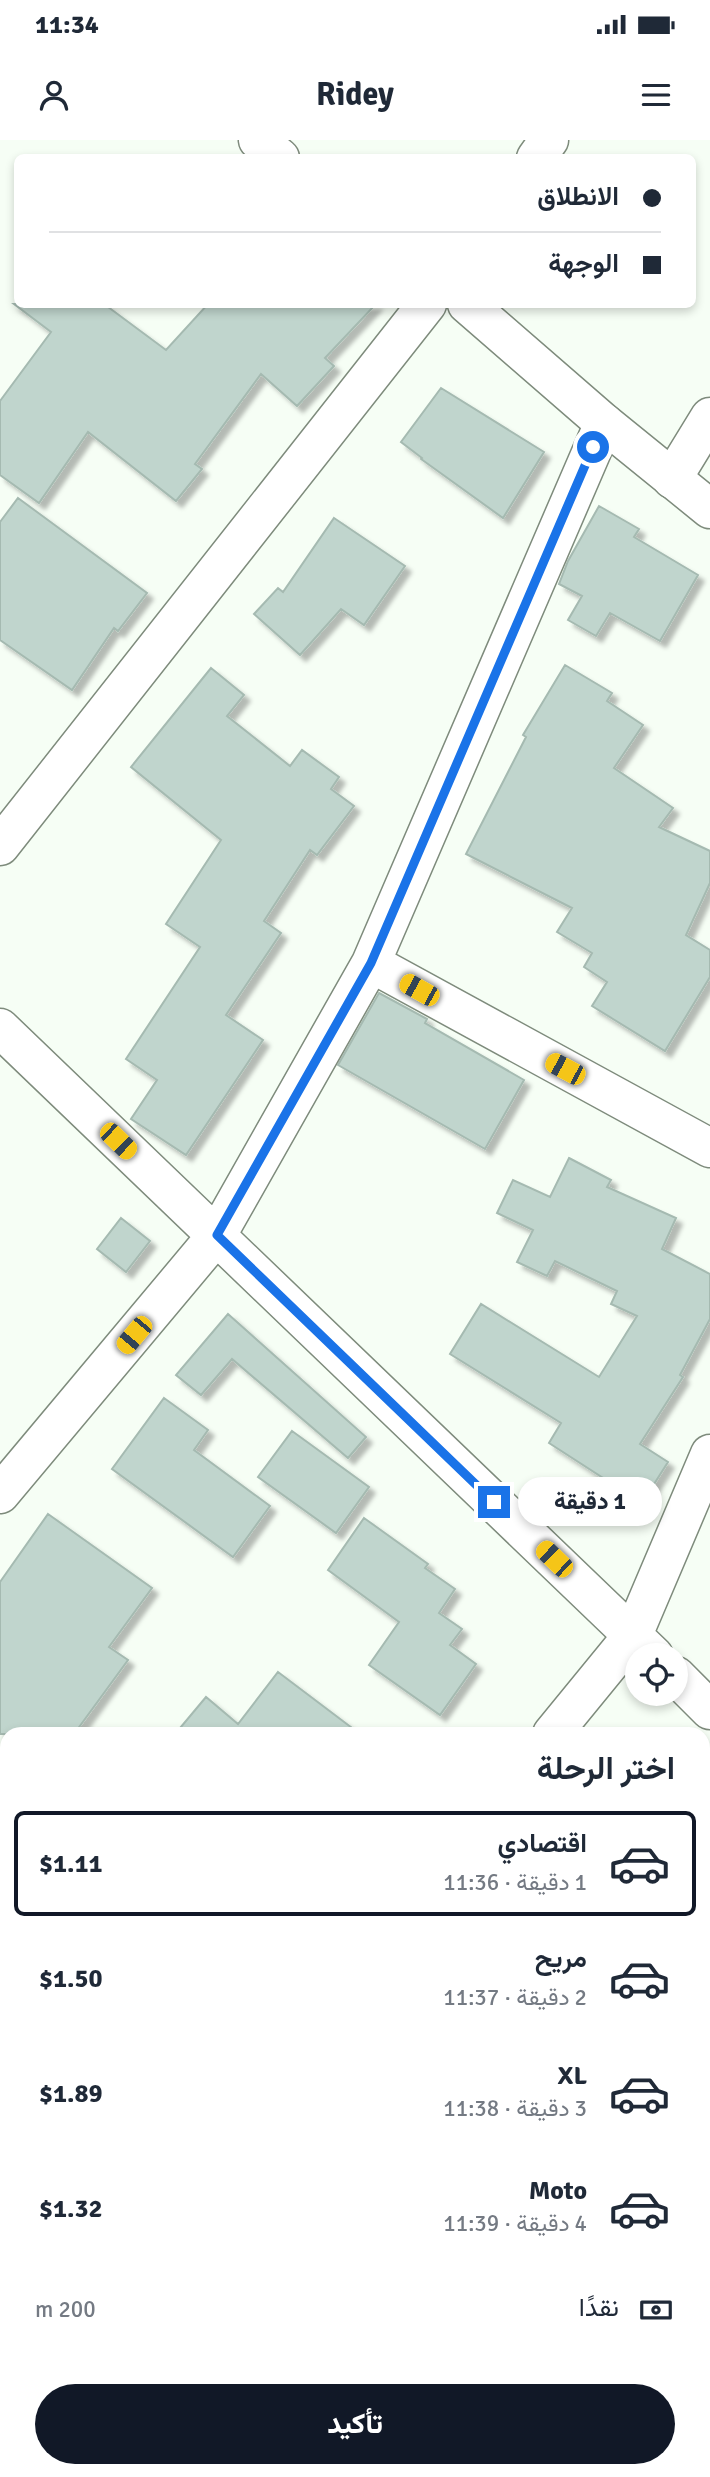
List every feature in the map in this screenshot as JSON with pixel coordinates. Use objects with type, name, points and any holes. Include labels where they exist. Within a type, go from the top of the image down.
[{"type":"street","points":[[258,140],[275,154]]},
{"type":"street","points":[[0,846],[424,308]]},
{"type":"street","points":[[472,308],[604,423],[710,509]]},
{"type":"street","points":[[672,480],[710,417]]},
{"type":"street","points":[[0,1494],[217,1235],[371,963],[604,423]]},
{"type":"street","points":[[371,963],[710,1148]]},
{"type":"street","points":[[0,1028],[642,1643]]},
{"type":"street","points":[[645,1643],[710,1454]]},
{"type":"street","points":[[559,1727],[625,1663]]},
{"type":"street","points":[[688,1688],[710,1710]]},
{"type":"building","points":[[19,308],[109,308],[166,350],[204,308],[372,308],[325,358],[334,366],[297,406],[261,374],[195,464],[202,469],[176,501],[88,432],[39,503],[0,475],[0,401],[51,332]]},
{"type":"building","points":[[441,388],[544,452],[503,518],[401,442]]},
{"type":"building","points":[[18,498],[147,593],[118,631],[114,628],[72,690],[0,640],[0,522]]},
{"type":"building","points":[[599,506],[639,529],[634,537],[698,575],[660,641],[610,613],[596,636],[568,620],[582,596],[559,584],[568,561]]},
{"type":"building","points":[[334,518],[405,566],[364,625],[341,609],[300,655],[254,614],[278,588],[283,592]]},
{"type":"building","points":[[565,665],[612,693],[607,701],[643,725],[614,768],[673,808],[659,827],[710,851],[710,883],[686,935],[710,950],[710,977],[665,1051],[592,1006],[607,982],[584,967],[592,953],[557,932],[572,908],[466,854],[526,737],[523,735]]},
{"type":"building","points":[[211,668],[244,695],[227,716],[290,766],[302,750],[339,777],[331,789],[354,806],[317,855],[310,850],[264,921],[281,933],[226,1015],[263,1040],[186,1155],[131,1119],[157,1080],[126,1059],[200,947],[166,924],[221,840],[131,767]]},
{"type":"building","points":[[379,993],[427,1019],[425,1023],[524,1080],[485,1149],[338,1065]]},
{"type":"building","points":[[569,1158],[611,1180],[607,1187],[676,1218],[662,1249],[710,1274],[710,1319],[680,1375],[683,1377],[640,1444],[668,1462],[642,1503],[549,1443],[561,1423],[450,1354],[481,1304],[599,1377],[637,1316],[611,1304],[617,1291],[555,1261],[547,1276],[517,1262],[533,1230],[497,1213],[513,1180],[550,1197]]},
{"type":"building","points":[[121,1218],[150,1241],[126,1272],[97,1249]]},
{"type":"building","points":[[228,1314],[366,1437],[348,1458],[232,1359],[201,1395],[176,1375]]},
{"type":"building","points":[[164,1398],[208,1430],[194,1450],[270,1506],[233,1557],[112,1469]]},
{"type":"building","points":[[292,1431],[369,1487],[336,1533],[258,1477]]},
{"type":"building","points":[[48,1514],[152,1588],[109,1647],[128,1660],[79,1727],[0,1727],[0,1582]]},
{"type":"building","points":[[364,1518],[428,1564],[425,1568],[455,1589],[439,1613],[462,1629],[450,1645],[476,1664],[440,1715],[369,1665],[399,1622],[328,1570]]},
{"type":"building","points":[[278,1672],[351,1727],[181,1727],[206,1697],[238,1724]]},
{"type":"route","points":[[494,1502],[217,1235],[371,963],[593,447]]}]
